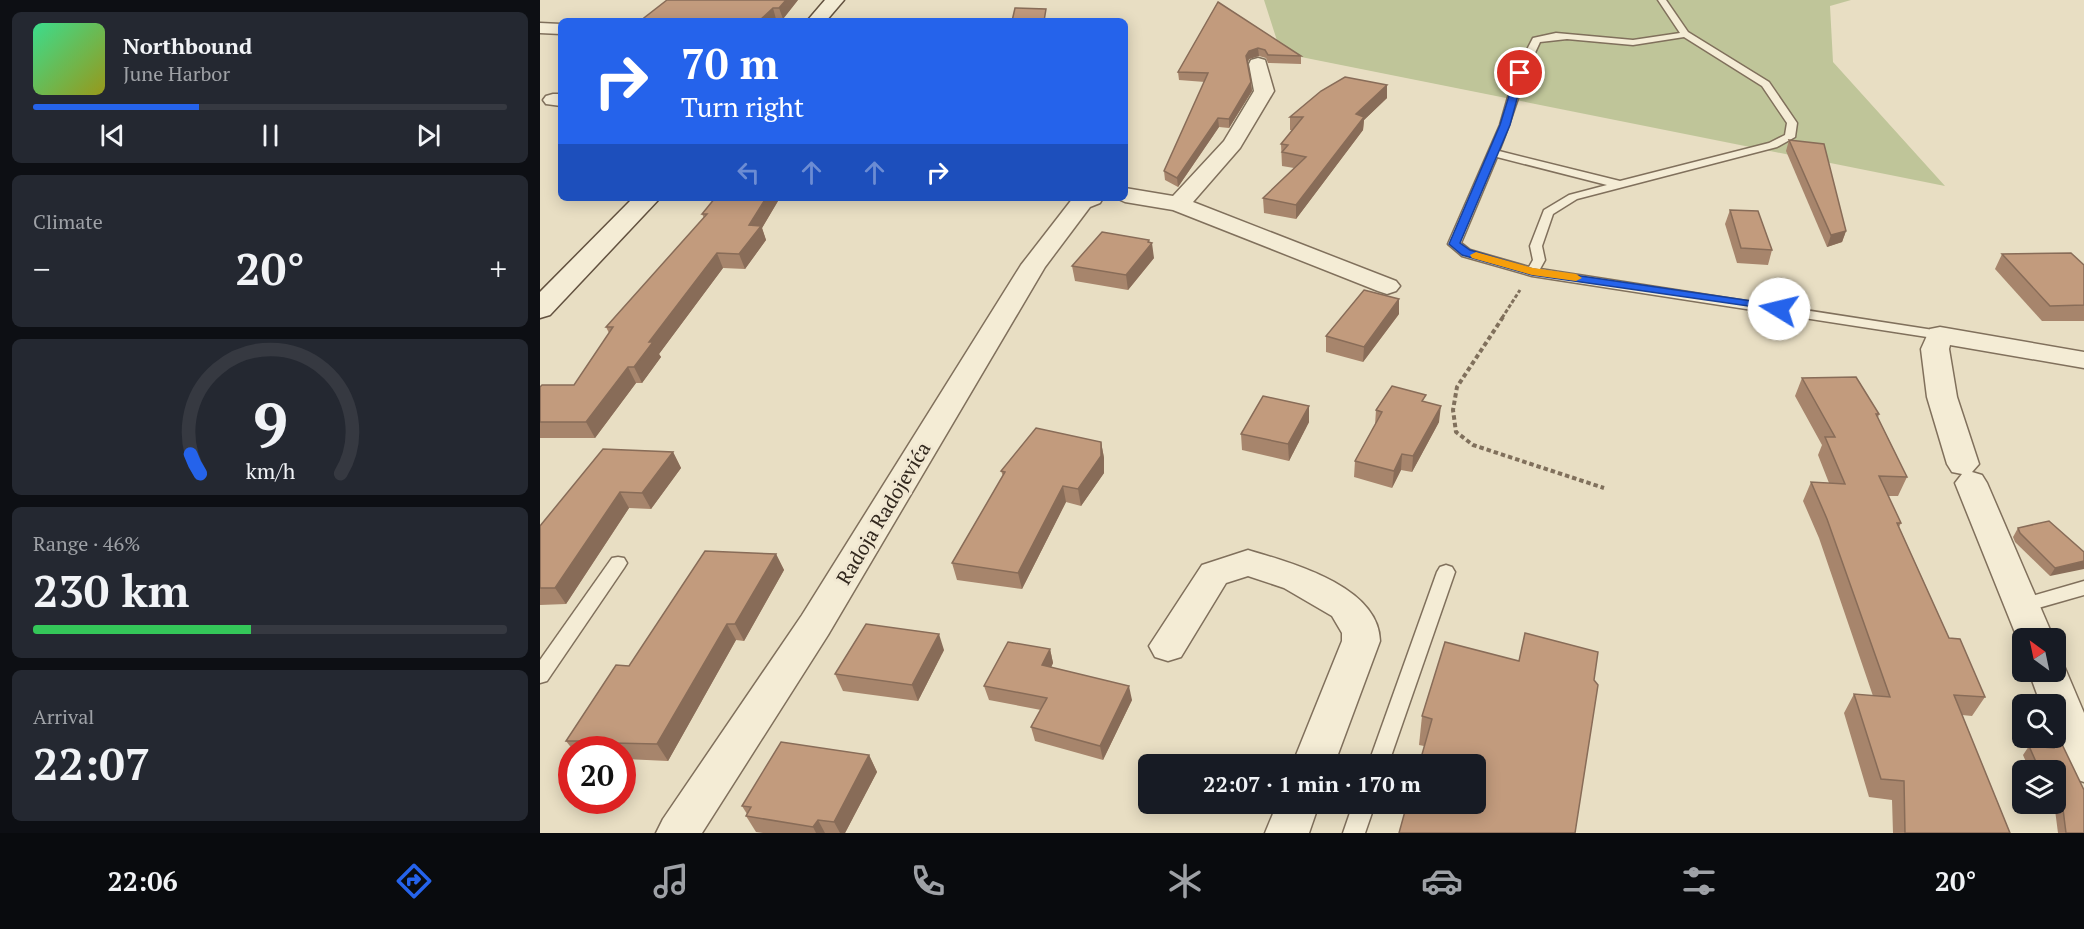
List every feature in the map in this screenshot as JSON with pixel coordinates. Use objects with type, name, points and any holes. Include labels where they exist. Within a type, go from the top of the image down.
[{"type":"street","points":[[819,18],[835,0]]},
{"type":"street","points":[[540,28],[558,29]]},
{"type":"street","points":[[1178,204],[1233,144],[1264,91],[1258,64]]},
{"type":"street","points":[[1128,196],[1178,204],[1388,286]]},
{"type":"street","points":[[540,309],[644,201]]},
{"type":"street","name":"Radoja Radojevića","points":[[678,833],[814,625],[1035,265],[1084,201]]},
{"type":"street","points":[[2030,628],[1967,473],[1940,386],[1935,349],[1940,335],[2084,360]]},
{"type":"street","points":[[1168,645],[1214,574],[1248,563],[1296,579],[1345,606],[1361,631],[1361,640],[1317,754]]},
{"type":"street","points":[[2052,682],[2084,764]]},
{"type":"street","points":[[1287,833],[1294,814]]},
{"type":"lane","points":[[1532,272],[1539,260],[1536,246],[1548,212],[1573,197],[1763,147],[1790,137],[1792,123],[1766,84],[1685,34],[1662,0]]},
{"type":"lane","points":[[1685,34],[1654,41],[1623,43],[1555,36],[1536,40],[1520,73],[1505,125],[1454,244],[1466,253],[1532,272],[1940,335]]},
{"type":"lane","points":[[1493,153],[1618,184]]},
{"type":"lane","points":[[540,675],[618,563]]},
{"type":"lane","points":[[1382,754],[1446,572]]},
{"type":"lane","points":[[2021,606],[2084,588]]},
{"type":"lane","points":[[1354,833],[1361,814]]},
{"type":"path","points":[[1532,272],[1457,387],[1453,410],[1456,432],[1473,445],[1604,488]]},
{"type":"green space","points":[[1264,0],[1851,0],[1830,6],[1833,62],[1945,186],[1281,53]]},
{"type":"building","points":[[667,0],[786,0],[779,8],[773,8],[762,18],[644,18]]},
{"type":"building","points":[[1218,2],[1301,56],[1268,55],[1265,50],[1258,48],[1249,51],[1246,56],[1251,82],[1229,119],[1218,118],[1177,178],[1164,171],[1208,73],[1178,72]]},
{"type":"building","points":[[1015,8],[1046,9],[1044,18],[1013,18]]},
{"type":"building","points":[[1345,77],[1387,85],[1356,114],[1364,117],[1296,205],[1263,198],[1306,157],[1282,152],[1288,145],[1281,144],[1303,117],[1290,117],[1321,91]]},
{"type":"building","points":[[1789,140],[1824,144],[1846,231],[1831,235]]},
{"type":"building","points":[[713,201],[764,201],[749,225],[761,226],[739,254],[717,253],[649,342],[653,342],[634,367],[628,367],[586,422],[540,422],[540,387],[542,385],[574,385],[613,327],[606,327],[707,214],[702,214]]},
{"type":"building","points":[[1730,210],[1758,211],[1772,250],[1741,248]]},
{"type":"building","points":[[1102,232],[1149,240],[1148,242],[1152,243],[1126,275],[1072,266]]},
{"type":"building","points":[[2071,253],[2084,265],[2084,305],[2050,306],[2002,254]]},
{"type":"building","points":[[1364,290],[1399,299],[1364,347],[1326,336]]},
{"type":"building","points":[[1856,377],[1879,414],[1876,414],[1907,477],[1879,476],[1901,523],[1897,523],[1949,638],[1960,639],[1985,697],[1954,695],[2010,833],[1905,833],[1904,781],[1881,779],[1854,694],[1890,697],[1827,519],[1811,482],[1845,484],[1825,437],[1835,437],[1802,378]]},
{"type":"building","points":[[1392,386],[1426,395],[1422,401],[1441,406],[1413,456],[1402,454],[1394,471],[1355,461],[1382,412],[1376,410]]},
{"type":"building","points":[[1263,396],[1309,406],[1288,444],[1241,434]]},
{"type":"building","points":[[1036,428],[1101,442],[1101,456],[1078,489],[1063,486],[1018,573],[952,563],[1005,472],[1001,471]]},
{"type":"building","points":[[603,449],[673,452],[642,493],[620,492],[555,588],[540,588],[540,526]]},
{"type":"building","points":[[2049,521],[2084,552],[2084,561],[2055,568],[2020,533],[2018,528]]},
{"type":"building","points":[[705,551],[776,554],[735,624],[727,624],[657,744],[636,744],[636,736],[569,736],[616,665],[629,666]]},
{"type":"building","points":[[866,624],[939,634],[912,685],[835,674]]},
{"type":"building","points":[[1525,633],[1598,652],[1594,680],[1598,685],[1575,833],[1399,833],[1404,814],[1486,814],[1486,754],[1422,754],[1432,719],[1422,716],[1445,642],[1519,661]]},
{"type":"building","points":[[1008,642],[1050,649],[1042,665],[1129,686],[1100,746],[1031,727],[1047,698],[984,686]]},
{"type":"building","points":[[781,742],[869,755],[834,822],[818,820],[813,827],[746,816],[751,807],[742,806]]},
{"type":"building","points":[[2030,748],[2064,748],[2084,790],[2084,833],[2066,833],[2064,814],[2066,814],[2066,760],[2035,760]]},
{"type":"slow traffic","points":[[1476,255],[1532,272],[1576,278]]},
{"type":"route","points":[[1520,73],[1505,125],[1456,234],[1454,244],[1466,253],[1532,272],[1779,309]]}]
